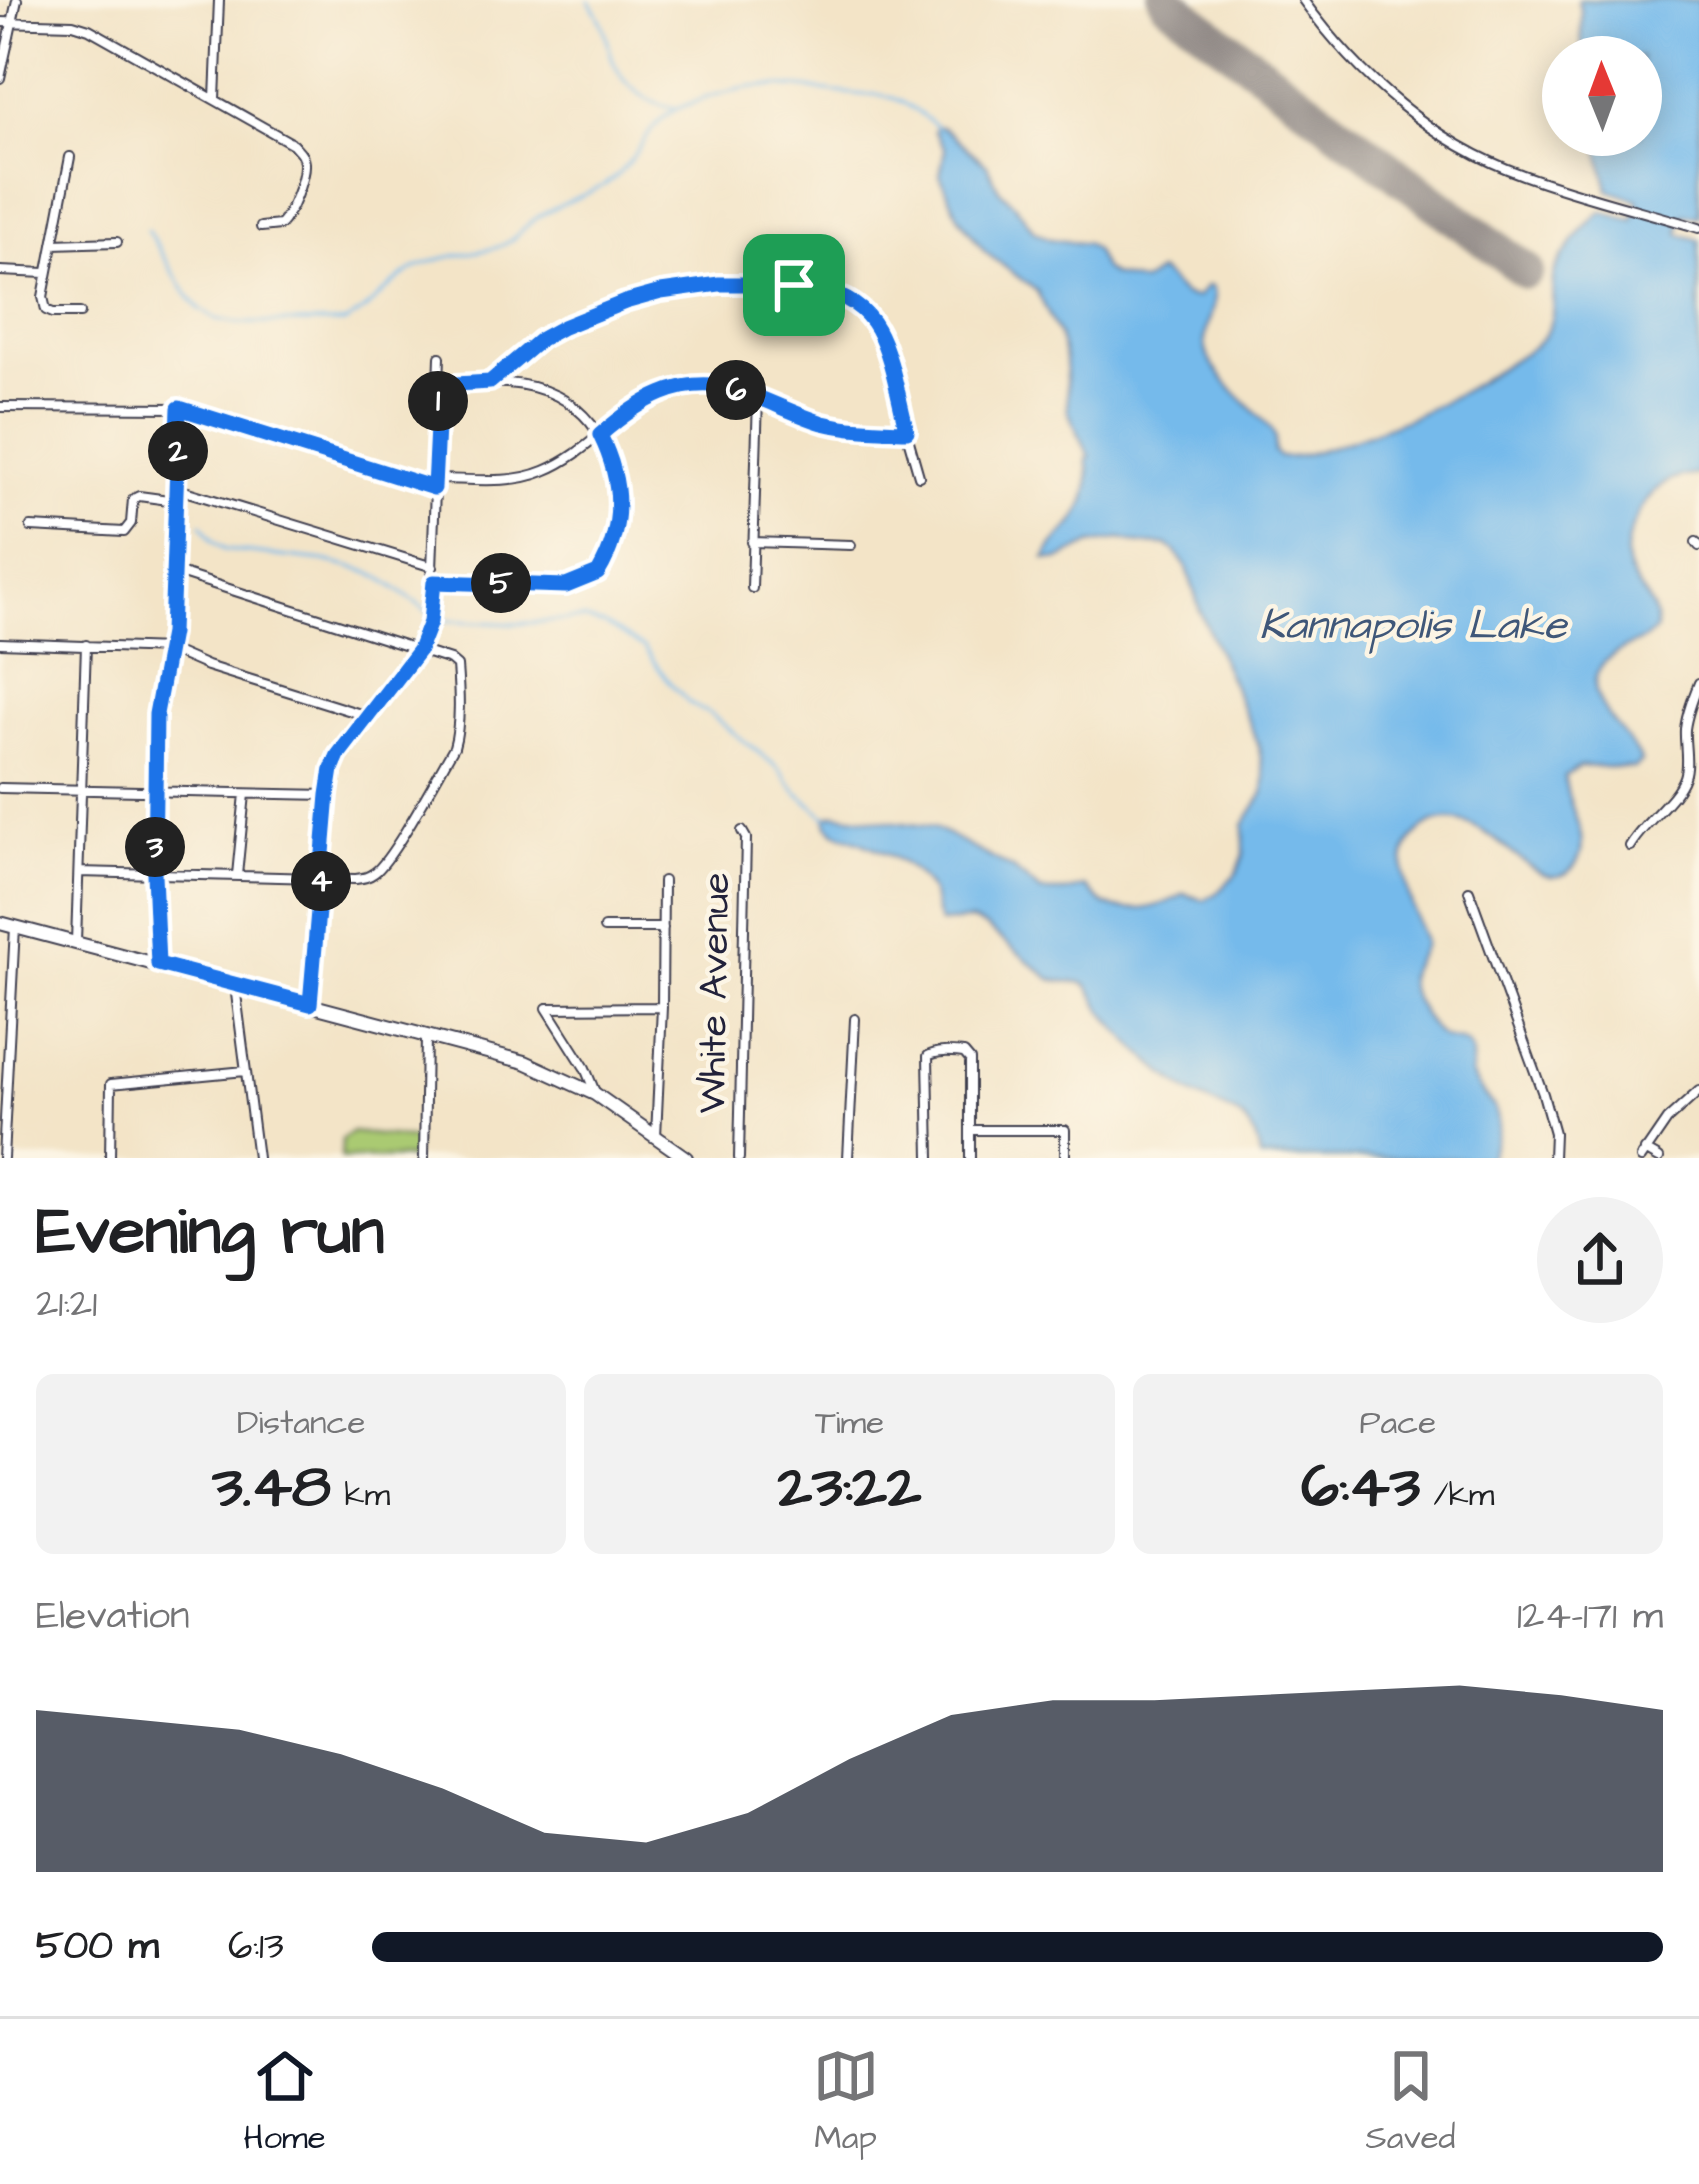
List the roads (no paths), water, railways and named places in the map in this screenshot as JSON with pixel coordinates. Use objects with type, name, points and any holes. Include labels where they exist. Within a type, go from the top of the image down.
[{"type":"main road","points":[[0,923],[525,1062],[595,1094],[656,1136],[668,1152],[686,1158]]},
{"type":"street","points":[[0,78],[17,0]]},
{"type":"street","points":[[215,99],[219,0]]},
{"type":"street","points":[[1303,0],[1377,85],[1458,146],[1521,175],[1699,228]]},
{"type":"street","points":[[0,22],[74,24],[89,29],[293,144],[302,157],[302,172],[289,216],[280,225],[261,227]]},
{"type":"street","points":[[70,157],[43,297],[46,310],[80,313]]},
{"type":"street","points":[[53,244],[117,242]]},
{"type":"street","points":[[0,271],[46,273]]},
{"type":"street","points":[[490,382],[541,339],[625,302],[684,287],[794,285],[844,298],[876,326],[920,476]]},
{"type":"street","points":[[310,1004],[332,769],[419,650],[430,622],[440,357]]},
{"type":"street","points":[[434,582],[566,586],[598,573],[614,538],[620,494],[600,435],[555,394],[520,383],[439,385]]},
{"type":"street","points":[[0,407],[179,408],[435,483],[543,472],[567,460],[632,407],[681,387],[732,388],[845,428],[907,431]]},
{"type":"street","points":[[752,588],[758,397]]},
{"type":"street","points":[[158,964],[154,874],[157,697],[168,649],[179,408]]},
{"type":"street","points":[[178,489],[433,567]]},
{"type":"street","points":[[32,527],[124,532],[133,499],[176,501]]},
{"type":"street","points":[[752,542],[851,545]]},
{"type":"street","points":[[79,872],[370,876],[380,869],[454,747],[457,666],[450,660],[173,571]]},
{"type":"street","points":[[0,643],[168,649],[207,666],[368,716]]},
{"type":"street","points":[[76,943],[86,645]]},
{"type":"street","points":[[1630,846],[1641,827],[1676,792],[1685,774],[1685,731],[1699,682]]},
{"type":"street","points":[[0,788],[328,795]]},
{"type":"street","points":[[237,875],[245,794]]},
{"type":"street","name":"White Avenue","points":[[739,1158],[746,838],[742,831]]},
{"type":"street","points":[[656,1136],[663,881]]},
{"type":"street","points":[[1468,891],[1543,1094],[1554,1132],[1552,1158]]},
{"type":"street","points":[[3,1158],[15,927]]},
{"type":"street","points":[[604,928],[663,928]]},
{"type":"street","points":[[235,985],[257,1158]]},
{"type":"street","points":[[595,1094],[585,1068],[547,1009],[662,1007]]},
{"type":"street","points":[[848,1158],[855,1019]]},
{"type":"street","points":[[424,1158],[427,1035]]},
{"type":"street","points":[[929,1158],[928,1056],[955,1052],[970,1060],[970,1158]]},
{"type":"street","points":[[110,1158],[111,1084],[244,1070]]},
{"type":"street","points":[[1659,1158],[1644,1154],[1667,1120],[1699,1091]]},
{"type":"street","points":[[970,1130],[1065,1130],[1065,1158]]},
{"type":"water","name":"Kannapolis Lake","points":[[1578,0],[1699,0],[1699,217],[1684,214],[1679,230],[1699,240],[1699,474],[1662,485],[1634,523],[1626,560],[1650,604],[1656,630],[1613,655],[1595,681],[1604,709],[1641,762],[1634,768],[1579,766],[1565,776],[1582,844],[1575,865],[1560,876],[1543,874],[1465,823],[1444,820],[1421,830],[1407,849],[1405,880],[1424,943],[1409,984],[1437,1033],[1471,1050],[1471,1075],[1498,1120],[1489,1158],[1260,1158],[1256,1140],[1242,1119],[1196,1096],[1161,1070],[1120,1030],[1087,985],[1051,979],[987,928],[971,921],[940,923],[931,891],[909,868],[828,825],[826,817],[836,814],[932,827],[1013,869],[1041,892],[1085,887],[1108,906],[1137,909],[1184,894],[1204,900],[1216,894],[1237,873],[1244,854],[1244,825],[1264,793],[1258,744],[1200,611],[1187,568],[1175,551],[1166,545],[1121,539],[1091,544],[1059,560],[1046,559],[1081,512],[1089,477],[1090,457],[1068,411],[1059,336],[1037,291],[985,252],[959,217],[940,175],[945,149],[934,131],[936,126],[944,128],[987,165],[999,189],[1034,231],[1050,239],[1086,244],[1111,275],[1142,283],[1158,272],[1190,297],[1212,287],[1214,301],[1205,337],[1208,355],[1222,378],[1272,430],[1274,452],[1279,457],[1296,456],[1416,415],[1531,349],[1549,327],[1555,271],[1573,243],[1602,212],[1633,220],[1638,200],[1609,190],[1601,156],[1662,156],[1662,36],[1582,36]]},
{"type":"waterway","points":[[589,0],[624,80],[647,99],[674,108]]},
{"type":"waterway","points":[[147,230],[187,294],[216,319],[344,323],[416,268],[502,246],[547,211],[604,185],[668,114],[700,100],[767,86],[887,96],[937,127]]},
{"type":"waterway","points":[[202,524],[225,550],[324,561],[380,577],[440,620],[513,624],[583,619],[605,625],[644,648],[690,704],[710,714],[777,767],[828,818]]}]
